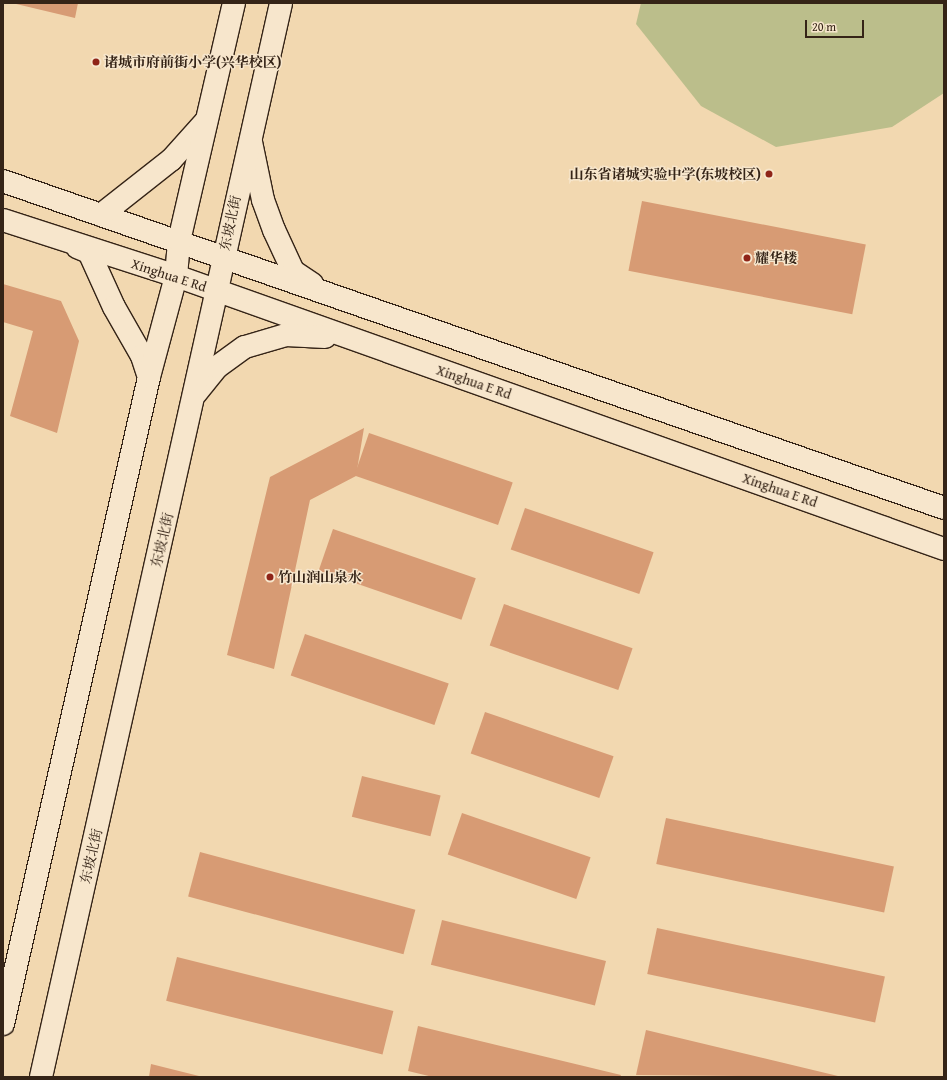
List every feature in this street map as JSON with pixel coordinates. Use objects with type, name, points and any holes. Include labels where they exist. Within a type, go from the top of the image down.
[{"type":"main road","points":[[3,1024],[150,377],[176,276],[179,241],[234,3]]},
{"type":"main road","name":"东坡北街","points":[[41,1077],[195,394],[250,134],[281,3]]},
{"type":"main road","points":[[101,215],[171,160],[208,119]]},
{"type":"main road","points":[[250,134],[264,200],[293,271],[328,295]]},
{"type":"main road","points":[[3,181],[944,508]]},
{"type":"main road","name":"Xinghua E Rd","points":[[3,220],[176,276],[944,549]]},
{"type":"main road","points":[[60,239],[89,252],[114,307],[142,356],[150,377]]},
{"type":"main road","points":[[195,394],[217,367],[245,347],[286,335],[351,339]]},
{"type":"green space","points":[[641,3],[944,3],[944,93],[892,127],[776,147],[701,106],[636,24]]},
{"type":"building","points":[[12,3],[78,3],[75,18]]},
{"type":"building","name":"耀华楼","points":[[642,201],[866,245],[852,314],[628,271]]},
{"type":"building","points":[[3,284],[61,301],[79,341],[57,433],[10,416],[33,331],[3,322]]},
{"type":"building","name":"竹山润山泉水","points":[[364,428],[356,476],[310,500],[274,669],[227,655],[270,477]]},
{"type":"building","points":[[369,433],[513,482],[498,525],[354,476]]},
{"type":"building","points":[[525,508],[654,552],[639,594],[511,550]]},
{"type":"building","points":[[333,529],[476,578],[461,620],[319,571]]},
{"type":"building","points":[[504,604],[633,648],[618,690],[490,646]]},
{"type":"building","points":[[305,634],[449,683],[434,725],[291,676]]},
{"type":"building","points":[[485,712],[614,756],[599,798],[471,754]]},
{"type":"building","points":[[362,776],[441,796],[430,836],[352,817]]},
{"type":"building","points":[[462,813],[591,857],[576,899],[448,855]]},
{"type":"building","points":[[666,818],[894,866],[884,912],[656,864]]},
{"type":"building","points":[[200,852],[415,910],[403,954],[188,896]]},
{"type":"building","points":[[442,920],[606,961],[595,1006],[431,965]]},
{"type":"building","points":[[657,928],[885,976],[875,1022],[647,974]]},
{"type":"building","points":[[177,957],[393,1011],[382,1055],[166,1001]]},
{"type":"building","points":[[418,1026],[621,1075],[620,1077],[433,1077],[408,1071]]},
{"type":"building","points":[[646,1030],[838,1076],[838,1077],[636,1075]]},
{"type":"building","points":[[151,1064],[199,1076],[199,1077],[149,1077]]},
{"type":"place","name":"诸城市府前街小学(兴华校区)","points":[[96,62]]},
{"type":"place","name":"山东省诸城实验中学(东坡校区)","points":[[769,174]]},
{"type":"place","name":"耀华楼","points":[[747,258]]},
{"type":"place","name":"竹山润山泉水","points":[[270,577]]}]
